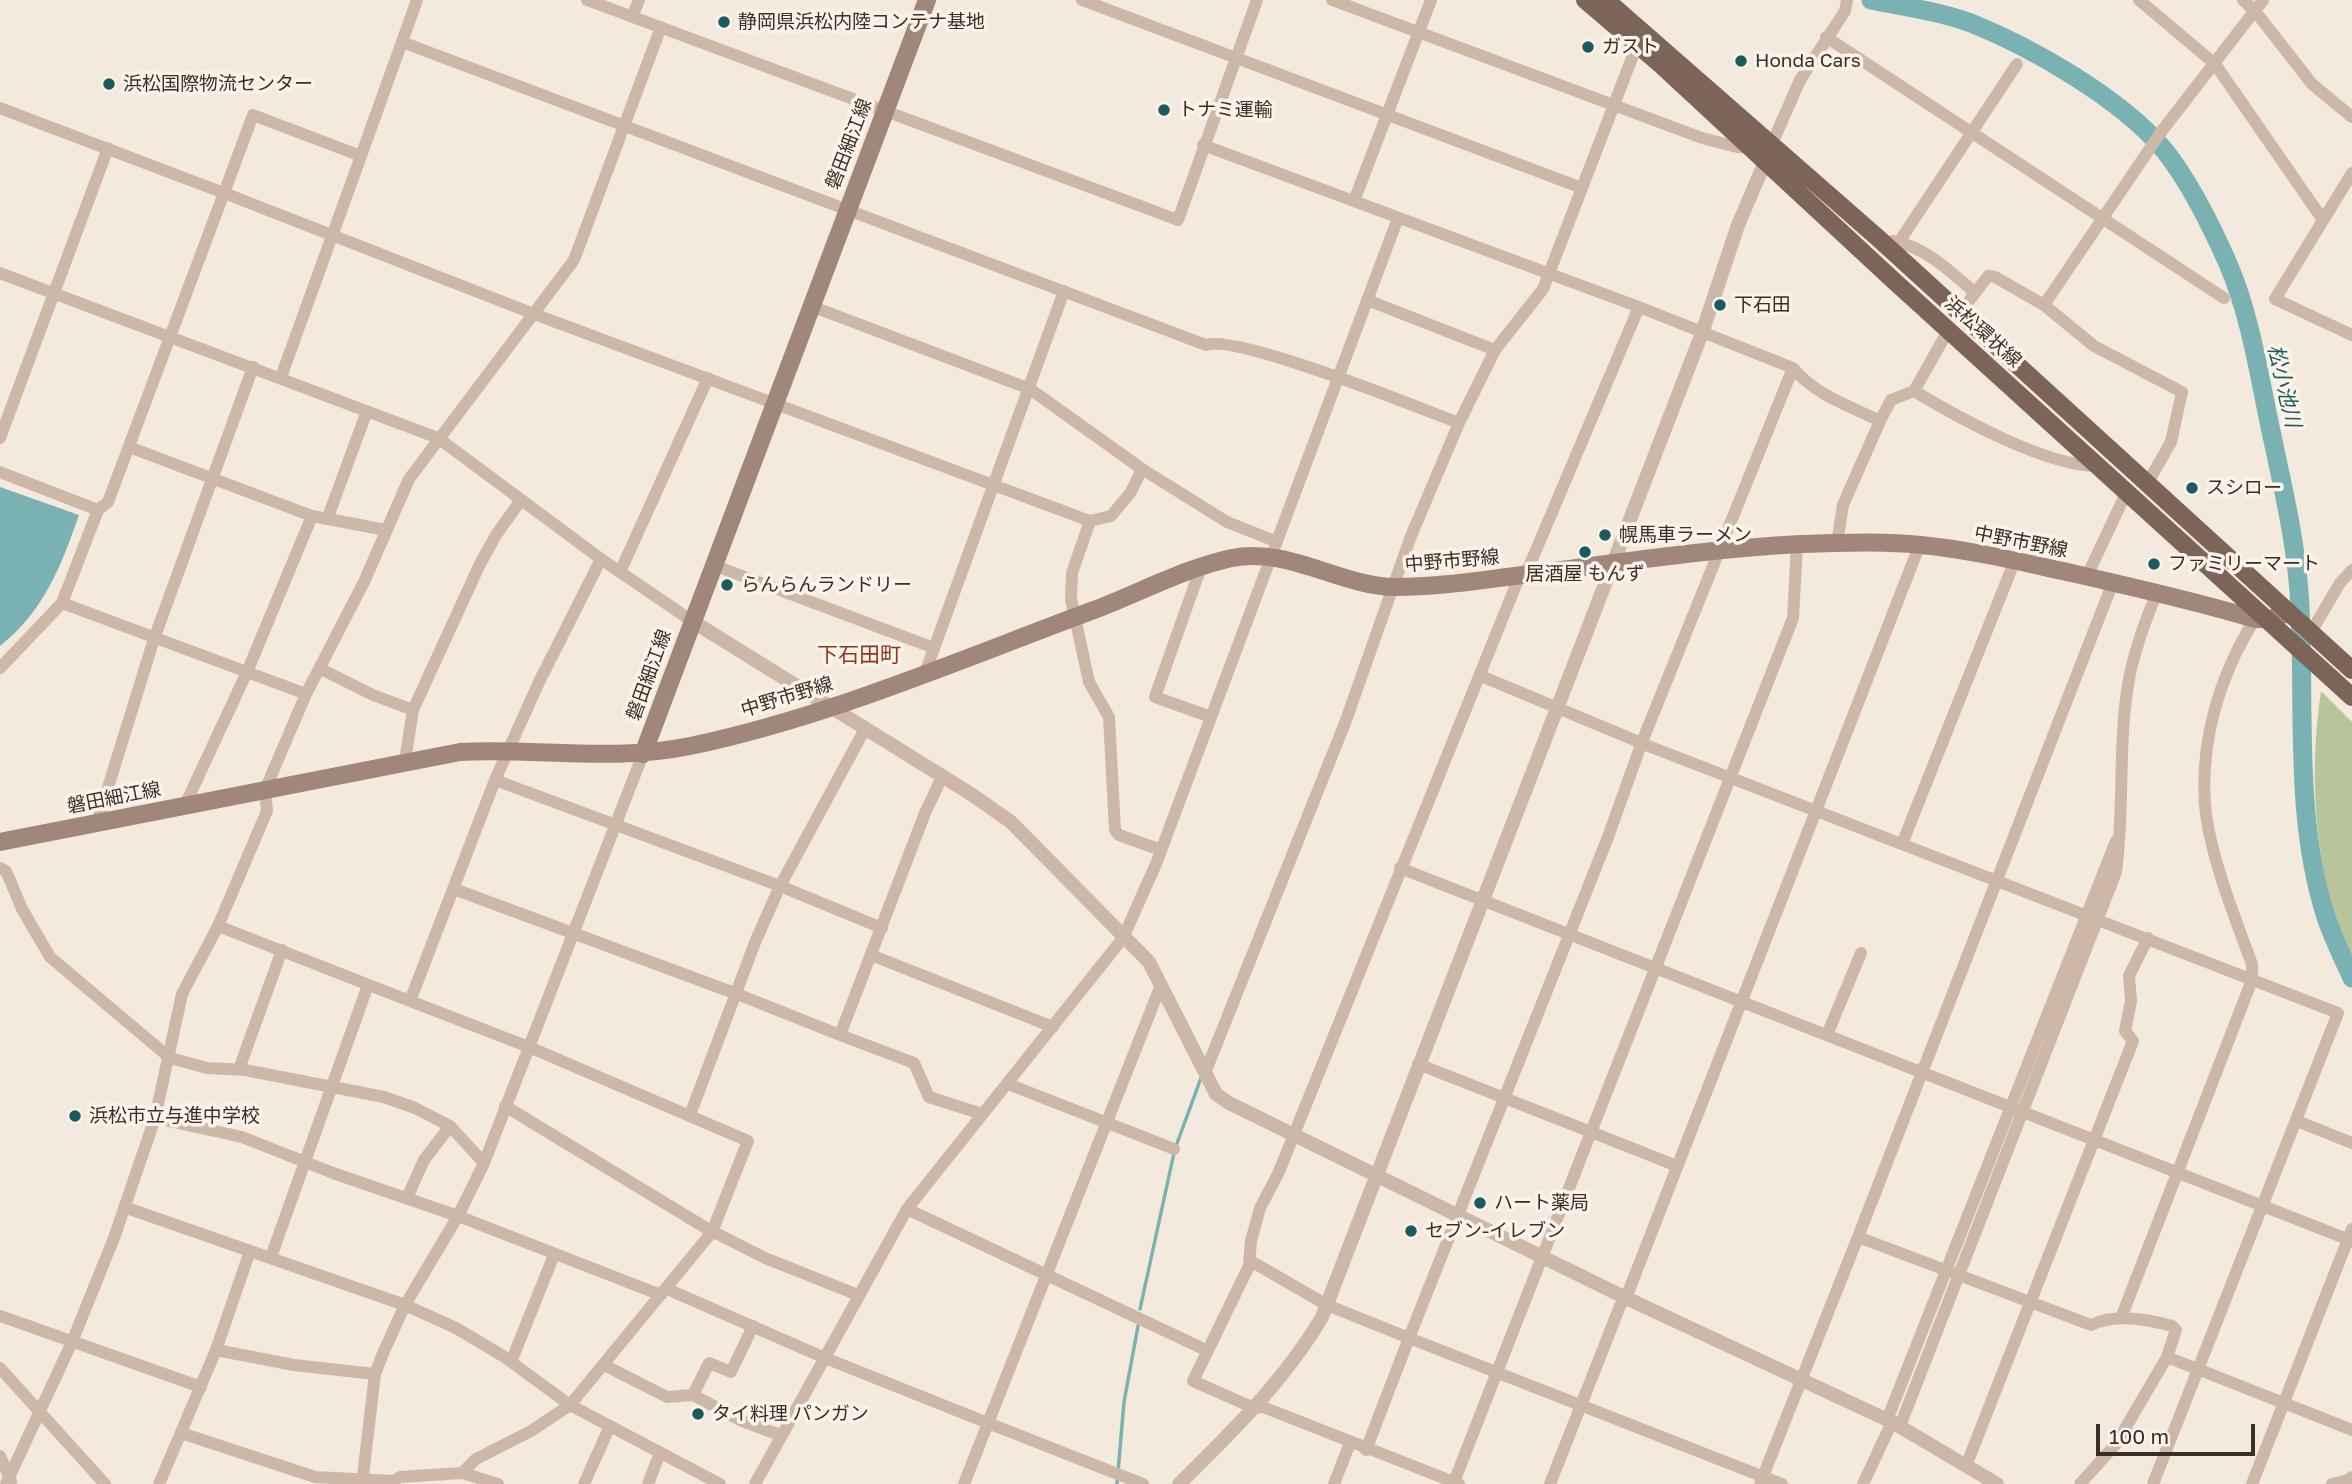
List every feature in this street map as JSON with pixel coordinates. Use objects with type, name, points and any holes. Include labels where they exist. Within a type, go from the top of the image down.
[{"type":"main road","name":"磐田細江線","points":[[0,842],[460,752],[509,750],[598,756],[643,754],[927,0]]},
{"type":"main road","name":"浜松環状線","points":[[1585,0],[1748,147],[1768,154],[1878,238],[2352,670]]},
{"type":"main road","name":"浜松環状線","points":[[1606,0],[1949,329],[2101,466],[2262,619],[2291,640],[2352,697]]},
{"type":"main road","name":"中野市野線","points":[[643,754],[693,746],[828,708],[1076,617],[1201,567],[1273,549],[1339,576],[1393,587],[1453,584],[1612,563],[1797,545],[1920,544],[2015,560],[2262,619]]},
{"type":"main road","points":[[2262,619],[2289,613]]},
{"type":"street","points":[[281,377],[417,0]]},
{"type":"street","points":[[587,0],[1178,220],[1257,0]]},
{"type":"street","points":[[632,17],[639,0]]},
{"type":"street","points":[[1082,0],[1582,188]]},
{"type":"street","points":[[1332,0],[1702,138],[1737,148],[1748,147]]},
{"type":"street","points":[[1354,201],[1432,0]]},
{"type":"street","points":[[2139,0],[2215,64],[2323,220]]},
{"type":"street","points":[[2243,0],[2259,6],[2312,84],[2352,117]]},
{"type":"street","points":[[1180,1484],[1254,1408],[1306,1344],[1327,1305],[1374,1177],[1703,333],[1738,225],[1800,80],[1846,5]]},
{"type":"street","points":[[2044,305],[2161,132],[2259,6]]},
{"type":"street","points":[[8,1482],[72,1342],[124,1207],[155,1118],[182,995],[218,926],[267,811],[265,790],[306,694],[321,669],[410,479],[438,438],[575,260],[661,27]]},
{"type":"street","points":[[1826,37],[2224,298]]},
{"type":"street","points":[[402,42],[1206,345],[1214,342],[1251,349],[1459,423]]},
{"type":"street","points":[[1205,1073],[1345,723],[1393,587],[1459,423],[1495,350],[1543,289],[1637,45]]},
{"type":"street","points":[[1899,242],[2017,64]]},
{"type":"street","points":[[0,108],[534,314],[1090,521],[1111,516],[1131,492],[1142,469]]},
{"type":"street","points":[[0,668],[62,603],[98,510],[107,502],[129,447],[253,116],[361,156]]},
{"type":"street","points":[[1203,145],[1639,307],[1793,368],[1805,382],[1881,421]]},
{"type":"street","points":[[0,438],[108,148]]},
{"type":"street","points":[[2352,173],[2275,299],[2352,335]]},
{"type":"street","points":[[755,1484],[907,1209],[1123,938],[1161,850],[1398,218]]},
{"type":"street","points":[[1878,238],[1899,242],[1940,263],[1974,292]]},
{"type":"street","points":[[0,273],[438,438],[601,559],[692,621],[1010,822],[1149,962],[1216,1094],[1228,1103],[1457,1217],[1893,1423],[1997,1484]]},
{"type":"street","points":[[1960,313],[1988,276],[1994,277],[2044,305],[2094,346],[2182,392],[2171,442],[2147,484]]},
{"type":"street","points":[[925,673],[996,485],[1064,291]]},
{"type":"street","points":[[1367,300],[1495,350]]},
{"type":"street","points":[[811,306],[1030,389],[1142,469],[1273,549]]},
{"type":"street","points":[[1639,307],[1528,569],[1520,575],[1293,1137],[1261,1208],[1251,1241],[1249,1260],[1193,1381],[1254,1408],[1263,1406],[1366,1450],[1457,1483],[1541,1257],[1793,618],[1797,545]]},
{"type":"street","points":[[1837,543],[1843,505],[1891,400],[1914,391],[1949,329]]},
{"type":"street","points":[[97,822],[154,639],[253,367]]},
{"type":"street","points":[[1366,1450],[1505,1100],[1642,742],[1793,368]]},
{"type":"street","points":[[620,572],[708,379]]},
{"type":"street","points":[[1914,391],[1973,426],[2080,467],[2101,466]]},
{"type":"street","points":[[328,517],[367,411]]},
{"type":"street","points":[[129,447],[312,516],[386,530]]},
{"type":"street","points":[[0,472],[98,510]]},
{"type":"street","points":[[2087,576],[2127,491]]},
{"type":"street","points":[[405,761],[413,710],[479,566],[496,535],[521,500]]},
{"type":"street","points":[[186,805],[247,672],[312,516]]},
{"type":"street","points":[[1090,521],[1072,573],[1071,599],[1089,682],[1109,717],[1115,830],[1119,835],[1161,850]]},
{"type":"street","points":[[1550,1484],[1620,1306],[1626,1298],[1920,544]]},
{"type":"street","points":[[410,1002],[495,780],[601,559]]},
{"type":"street","points":[[1902,844],[2015,560]]},
{"type":"street","points":[[713,565],[934,648]]},
{"type":"street","points":[[1201,567],[1155,697],[1211,717]]},
{"type":"street","points":[[2309,631],[2340,583],[2352,570]]},
{"type":"street","points":[[1762,1480],[2113,582]]},
{"type":"street","points":[[1893,1423],[1946,1271],[2009,1108],[2092,917],[2116,872],[2123,824],[2121,780],[2130,675],[2142,629],[2157,592]]},
{"type":"street","points":[[62,603],[306,694]]},
{"type":"street","points":[[2121,1318],[2252,980],[2252,964],[2219,869],[2206,815],[2205,777],[2211,721],[2220,689],[2262,619]]},
{"type":"street","points":[[321,669],[373,695],[413,710]]},
{"type":"street","points":[[1481,676],[1642,742],[1902,844],[1998,878],[2338,1013],[2153,1484]]},
{"type":"street","points":[[690,1115],[756,940],[780,886],[865,729]]},
{"type":"street","points":[[362,1483],[375,1374],[405,1304],[458,1216],[484,1163],[643,754]]},
{"type":"street","points":[[840,1035],[925,813],[942,777]]},
{"type":"street","points":[[495,780],[780,886],[882,928]]},
{"type":"street","points":[[0,868],[6,872],[22,909],[50,957],[170,1058],[206,1068],[240,1069],[384,1097],[450,1126],[484,1163]]},
{"type":"street","points":[[1400,868],[1483,898],[2009,1108],[2351,1236],[2252,1484]]},
{"type":"street","points":[[454,889],[737,993],[914,1063],[929,1097],[982,1114]]},
{"type":"street","points":[[1863,1484],[1960,1276],[2092,917]]},
{"type":"street","points":[[218,926],[529,1047],[748,1141],[712,1231],[570,1405],[531,1431],[476,1459],[461,1473]]},
{"type":"street","points":[[1966,1466],[2133,1041],[2125,1031],[2131,1001],[2129,976],[2148,938]]},
{"type":"street","points":[[240,1069],[282,950]]},
{"type":"street","points":[[1826,1035],[1861,953]]},
{"type":"street","points":[[871,955],[1053,1027]]},
{"type":"street","points":[[271,1257],[368,985]]},
{"type":"street","points":[[964,1484],[1161,985]]},
{"type":"street","points":[[1418,1064],[1677,1166]]},
{"type":"street","points":[[1008,1084],[1174,1149]]},
{"type":"street","points":[[505,1106],[712,1231],[765,1258],[858,1295]]},
{"type":"street","points":[[155,1118],[242,1137],[458,1216],[554,1255],[664,1292],[1143,1484]]},
{"type":"street","points":[[2297,1121],[2352,1143]]},
{"type":"street","points":[[407,1198],[424,1160],[450,1126]]},
{"type":"street","points":[[124,1207],[405,1304],[456,1328],[609,1428],[720,1484]]},
{"type":"street","points":[[907,1209],[1208,1351]]},
{"type":"street","points":[[1858,1237],[2091,1325],[2102,1320],[2121,1318],[2172,1326],[2176,1330],[2166,1357],[2116,1444],[2080,1484]]},
{"type":"street","points":[[159,1484],[216,1350],[250,1251]]},
{"type":"street","points":[[511,1362],[554,1255]]},
{"type":"street","points":[[1249,1260],[1327,1305],[1762,1480],[1782,1484]]},
{"type":"street","points":[[0,1316],[201,1387]]},
{"type":"street","points":[[693,1395],[709,1363],[731,1372],[753,1326]]},
{"type":"street","points":[[216,1350],[294,1365],[375,1374]]},
{"type":"street","points":[[2166,1357],[2352,1430]]},
{"type":"street","points":[[604,1365],[667,1397],[693,1395],[742,1421],[780,1436]]},
{"type":"street","points":[[0,1368],[105,1484]]},
{"type":"street","points":[[584,1484],[609,1428]]},
{"type":"street","points":[[181,1433],[315,1477],[362,1483],[461,1473],[498,1484]]},
{"type":"street","points":[[1334,1484],[1350,1443]]},
{"type":"street","points":[[648,1484],[660,1453]]},
{"type":"street","points":[[0,1456],[8,1482]]},
{"type":"street","points":[[2332,1484],[2351,1480]]},
{"type":"green space","points":[[2321,691],[2352,722],[2352,967],[2330,899],[2318,831],[2315,762]]},
{"type":"water","points":[[0,487],[79,515],[58,570],[40,603],[0,646]]},
{"type":"waterway","name":"松小池川","points":[[1871,0],[1934,12],[1971,23],[2021,46],[2101,94],[2147,132],[2165,151],[2184,177],[2208,221],[2236,284],[2247,322],[2288,511],[2300,607],[2303,763],[2309,841],[2326,917],[2352,978]]},
{"type":"waterway","points":[[1176,1146],[1201,1078]]},
{"type":"waterway","points":[[1140,1309],[1174,1153]]},
{"type":"waterway","points":[[1117,1484],[1124,1402],[1138,1326]]},
{"type":"place","name":"静岡県浜松内陸コンテナ基地","points":[[724,22]]},
{"type":"place","name":"ガスト","points":[[1588,47]]},
{"type":"place","name":"Honda Cars","points":[[1741,61]]},
{"type":"place","name":"浜松国際物流センター","points":[[109,84]]},
{"type":"place","name":"トナミ運輸","points":[[1164,110]]},
{"type":"place","name":"下石田","points":[[1720,305]]},
{"type":"place","name":"スシロー","points":[[2192,488]]},
{"type":"place","name":"幌馬車ラーメン","points":[[1605,535]]},
{"type":"place","name":"居酒屋 もんず","points":[[1585,552]]},
{"type":"place","name":"ファミリーマート","points":[[2154,564]]},
{"type":"place","name":"らんらんランドリー","points":[[727,585]]},
{"type":"place","name":"浜松市立与進中学校","points":[[75,1116]]},
{"type":"place","name":"ハート薬局","points":[[1480,1203]]},
{"type":"place","name":"セブン-イレブン","points":[[1411,1231]]},
{"type":"place","name":"タイ料理 パンガン","points":[[698,1414]]},
{"type":"district","name":"下石田町","points":[[859,655]]}]
